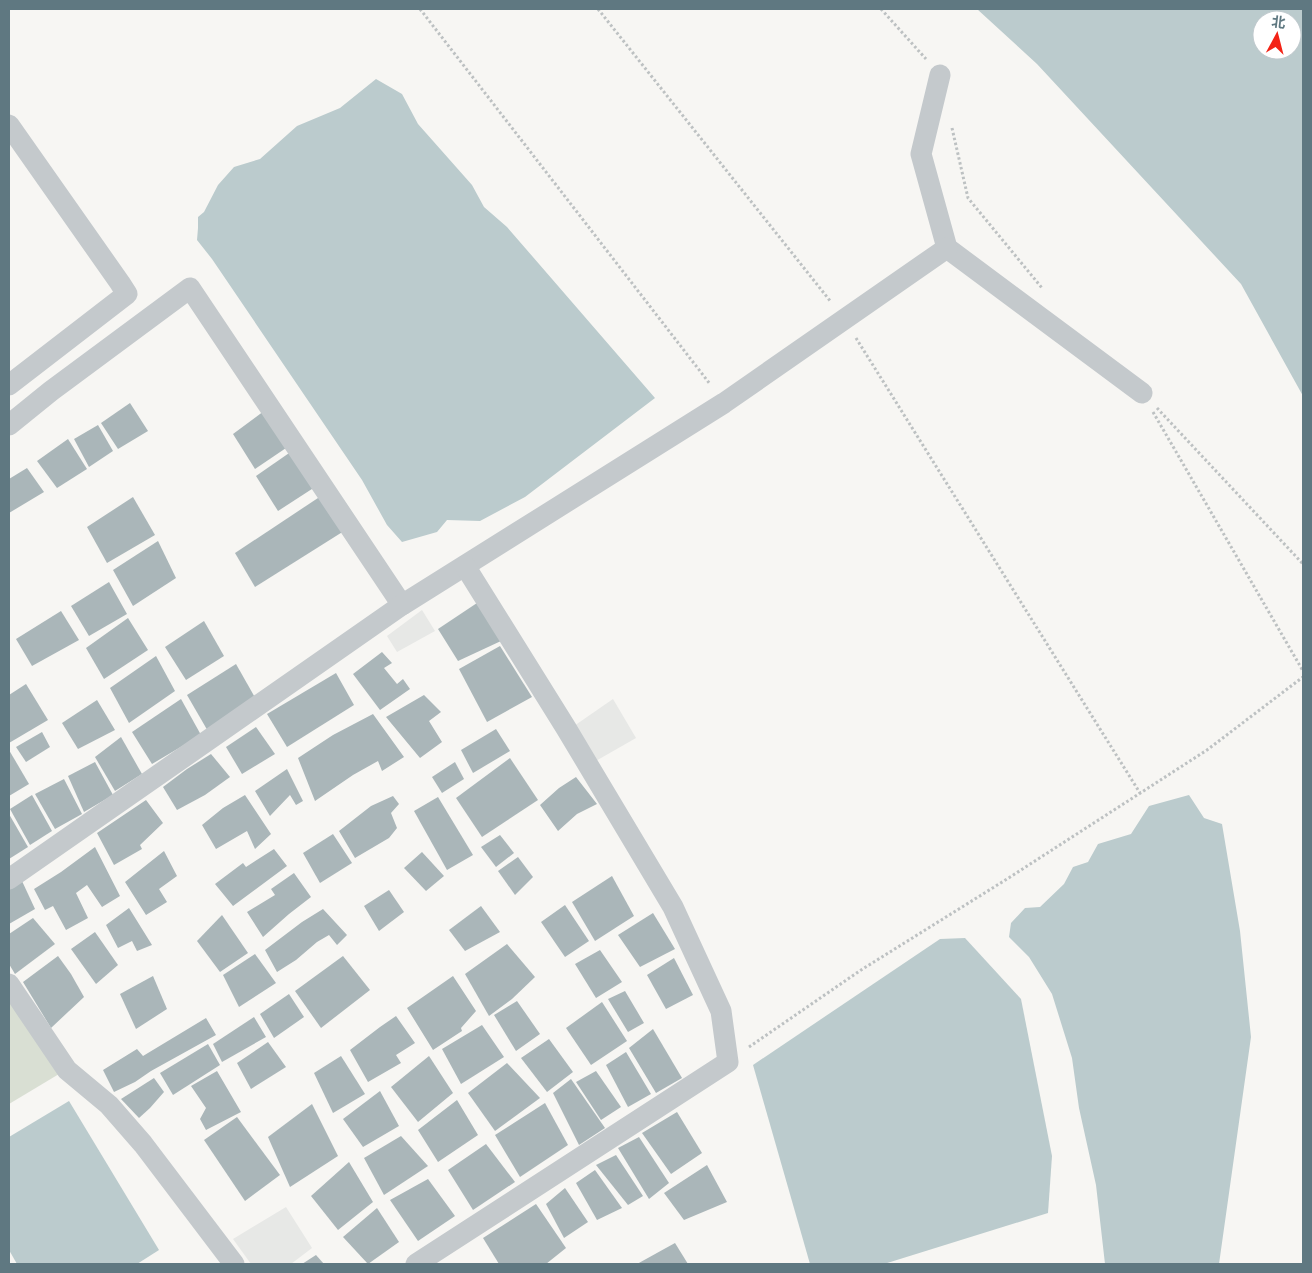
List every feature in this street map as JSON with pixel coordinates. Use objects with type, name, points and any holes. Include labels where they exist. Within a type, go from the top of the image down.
[{"type":"street","points":[[940,75],[921,154],[947,248],[1142,393]]},
{"type":"street","points":[[9,125],[146,321]]},
{"type":"street","points":[[9,879],[402,605],[724,402],[947,248]]},
{"type":"street","points":[[9,425],[190,288],[402,605]]},
{"type":"street","points":[[9,385],[127,294]]},
{"type":"street","points":[[416,1264],[728,1062],[721,1011],[673,907],[566,728],[465,566]]},
{"type":"street","points":[[9,984],[67,1070],[108,1105],[143,1144],[234,1264]]},
{"type":"path","points":[[420,9],[724,402]]},
{"type":"path","points":[[598,9],[844,319],[1140,793]]},
{"type":"path","points":[[881,9],[940,75]]},
{"type":"path","points":[[951,122],[968,198],[1048,294]]},
{"type":"path","points":[[1142,393],[1303,564]]},
{"type":"path","points":[[1142,393],[1303,671]]},
{"type":"path","points":[[728,1062],[861,970],[1208,750],[1303,676]]},
{"type":"shaded area","points":[[977,9],[1303,9],[1303,396],[1241,284],[1037,64]]},
{"type":"shaded area","points":[[376,79],[402,94],[418,124],[472,185],[484,207],[507,227],[655,398],[525,497],[480,521],[447,520],[437,532],[402,542],[387,525],[362,480],[212,259],[197,240],[198,217],[204,212],[218,185],[234,167],[260,159],[297,126],[340,108]]},
{"type":"shaded area","points":[[422,610],[435,631],[397,652],[387,636]]},
{"type":"shaded area","points":[[613,699],[636,738],[594,762],[574,726]]},
{"type":"shaded area","points":[[1189,795],[1204,818],[1222,824],[1240,931],[1251,1037],[1219,1264],[1105,1264],[1096,1185],[1079,1108],[1072,1058],[1052,994],[1029,957],[1009,937],[1011,923],[1025,908],[1040,907],[1064,884],[1073,867],[1088,862],[1098,844],[1131,834],[1149,806]]},
{"type":"shaded area","points":[[965,938],[1021,999],[1052,1156],[1048,1213],[884,1264],[810,1264],[753,1065],[940,939]]},
{"type":"shaded area","points":[[9,996],[59,1074],[9,1104]]},
{"type":"shaded area","points":[[69,1101],[159,1250],[137,1264],[17,1264],[9,1250],[9,1137]]},
{"type":"shaded area","points":[[286,1207],[312,1248],[291,1264],[251,1264],[233,1239]]},
{"type":"building","points":[[130,403],[148,431],[118,449],[101,423]]},
{"type":"building","points":[[264,411],[289,446],[255,469],[233,434]]},
{"type":"building","points":[[98,425],[113,451],[89,467],[74,439]]},
{"type":"building","points":[[68,439],[87,469],[57,488],[37,461]]},
{"type":"building","points":[[292,451],[315,487],[278,511],[256,476]]},
{"type":"building","points":[[27,468],[44,492],[9,513],[9,479]]},
{"type":"building","points":[[321,496],[344,531],[255,587],[235,553]]},
{"type":"building","points":[[133,497],[155,535],[107,563],[87,527]]},
{"type":"building","points":[[158,541],[176,578],[133,606],[113,570]]},
{"type":"building","points":[[109,582],[127,614],[89,636],[71,606]]},
{"type":"building","points":[[477,603],[501,641],[458,661],[438,629]]},
{"type":"building","points":[[61,611],[79,640],[32,666],[16,639]]},
{"type":"building","points":[[128,618],[148,650],[104,679],[86,648]]},
{"type":"building","points":[[204,621],[224,656],[186,680],[165,647]]},
{"type":"building","points":[[500,646],[532,697],[487,722],[459,669]]},
{"type":"building","points":[[382,652],[392,663],[384,668],[397,684],[403,679],[410,689],[380,710],[353,674]]},
{"type":"building","points":[[156,656],[175,691],[129,723],[110,688]]},
{"type":"building","points":[[236,664],[257,701],[209,733],[187,695]]},
{"type":"building","points":[[336,673],[354,705],[287,747],[267,714]]},
{"type":"building","points":[[26,684],[48,720],[9,743],[9,695]]},
{"type":"building","points":[[424,695],[441,712],[429,721],[442,742],[420,758],[386,717]]},
{"type":"building","points":[[181,699],[201,735],[152,764],[132,732]]},
{"type":"building","points":[[97,700],[115,730],[78,749],[62,723]]},
{"type":"building","points":[[373,714],[404,757],[382,771],[378,761],[353,775],[315,801],[298,758],[333,735]]},
{"type":"building","points":[[256,727],[275,754],[242,774],[226,747]]},
{"type":"building","points":[[496,729],[510,751],[473,773],[461,750]]},
{"type":"building","points":[[42,732],[50,747],[26,762],[16,747]]},
{"type":"building","points":[[121,737],[142,774],[115,791],[95,757]]},
{"type":"building","points":[[9,750],[29,784],[9,796]]},
{"type":"building","points":[[211,754],[230,777],[205,795],[177,810],[163,787]]},
{"type":"building","points":[[510,758],[538,800],[482,837],[456,798]]},
{"type":"building","points":[[95,762],[113,795],[84,812],[68,776]]},
{"type":"building","points":[[455,762],[464,779],[442,793],[432,777]]},
{"type":"building","points":[[287,769],[303,801],[296,805],[290,795],[270,816],[255,791]]},
{"type":"building","points":[[576,777],[597,804],[577,814],[558,831],[540,805],[559,788]]},
{"type":"building","points":[[64,779],[82,814],[55,829],[35,794]]},
{"type":"building","points":[[32,795],[52,831],[30,845],[10,809]]},
{"type":"building","points":[[245,795],[271,834],[255,849],[247,831],[216,849],[202,825],[223,808]]},
{"type":"building","points":[[393,796],[399,804],[391,813],[397,828],[389,838],[355,858],[339,831],[371,806]]},
{"type":"building","points":[[438,797],[473,855],[447,870],[414,811]]},
{"type":"building","points":[[146,800],[163,823],[140,845],[142,849],[114,865],[97,833]]},
{"type":"building","points":[[9,814],[28,847],[9,859]]},
{"type":"building","points":[[333,834],[352,863],[320,883],[303,853]]},
{"type":"building","points":[[500,835],[514,853],[496,867],[481,847]]},
{"type":"building","points":[[95,847],[120,896],[102,907],[87,885],[76,893],[88,918],[66,930],[53,906],[45,910],[34,889]]},
{"type":"building","points":[[274,849],[287,866],[233,906],[215,884],[243,863],[246,867]]},
{"type":"building","points":[[164,851],[177,876],[159,889],[167,902],[146,915],[125,882]]},
{"type":"building","points":[[422,852],[444,876],[426,891],[404,868]]},
{"type":"building","points":[[518,857],[533,877],[515,895],[498,871]]},
{"type":"building","points":[[294,873],[311,897],[263,937],[247,912],[275,895],[271,889]]},
{"type":"building","points":[[612,876],[634,916],[595,941],[572,902]]},
{"type":"building","points":[[22,881],[35,909],[9,924],[9,890]]},
{"type":"building","points":[[389,890],[404,912],[379,931],[364,906]]},
{"type":"building","points":[[565,905],[589,941],[565,957],[541,922]]},
{"type":"building","points":[[481,906],[500,932],[465,951],[449,930]]},
{"type":"building","points":[[129,908],[152,945],[137,951],[132,941],[118,948],[106,925]]},
{"type":"building","points":[[323,909],[347,935],[337,945],[329,935],[277,972],[265,950],[302,922]]},
{"type":"building","points":[[653,913],[675,949],[640,967],[618,935]]},
{"type":"building","points":[[222,915],[248,953],[220,972],[197,941]]},
{"type":"building","points":[[33,918],[55,944],[15,974],[9,964],[9,934]]},
{"type":"building","points":[[95,932],[118,965],[96,984],[71,949]]},
{"type":"building","points":[[507,944],[535,977],[512,999],[489,1016],[465,974]]},
{"type":"building","points":[[600,950],[622,982],[596,998],[575,964]]},
{"type":"building","points":[[255,954],[276,983],[239,1007],[223,975]]},
{"type":"building","points":[[58,956],[84,997],[51,1028],[23,982]]},
{"type":"building","points":[[343,956],[370,990],[321,1028],[295,991]]},
{"type":"building","points":[[674,958],[693,995],[666,1009],[647,975]]},
{"type":"building","points":[[153,976],[167,1009],[136,1029],[120,994]]},
{"type":"building","points":[[453,976],[476,1011],[461,1028],[462,1031],[433,1050],[407,1008]]},
{"type":"building","points":[[625,991],[644,1023],[628,1032],[608,999]]},
{"type":"building","points":[[289,994],[304,1017],[274,1038],[260,1014]]},
{"type":"building","points":[[517,1001],[540,1034],[516,1051],[494,1015]]},
{"type":"building","points":[[602,1002],[627,1041],[591,1065],[566,1028]]},
{"type":"building","points":[[396,1016],[415,1043],[396,1055],[401,1063],[368,1082],[350,1050]]},
{"type":"building","points":[[254,1017],[266,1037],[222,1062],[213,1044]]},
{"type":"building","points":[[206,1018],[216,1035],[135,1082],[114,1092],[103,1070],[137,1049],[143,1056]]},
{"type":"building","points":[[482,1025],[504,1057],[461,1084],[442,1049]]},
{"type":"building","points":[[653,1029],[682,1078],[656,1093],[629,1048]]},
{"type":"building","points":[[549,1039],[573,1072],[547,1092],[521,1058]]},
{"type":"building","points":[[268,1042],[286,1067],[251,1089],[237,1063]]},
{"type":"building","points":[[208,1044],[220,1065],[173,1095],[160,1073]]},
{"type":"building","points":[[626,1052],[651,1094],[628,1107],[606,1065]]},
{"type":"building","points":[[341,1056],[365,1094],[333,1113],[314,1073]]},
{"type":"building","points":[[429,1056],[453,1093],[418,1122],[391,1087]]},
{"type":"building","points":[[507,1063],[540,1098],[495,1131],[468,1093]]},
{"type":"building","points":[[217,1071],[241,1112],[206,1130],[200,1119],[206,1108],[191,1086]]},
{"type":"building","points":[[596,1071],[621,1107],[601,1120],[576,1082]]},
{"type":"building","points":[[154,1078],[164,1092],[139,1118],[121,1099]]},
{"type":"building","points":[[571,1079],[605,1128],[579,1145],[553,1093]]},
{"type":"building","points":[[380,1091],[399,1126],[363,1147],[343,1119]]},
{"type":"building","points":[[457,1100],[478,1135],[438,1162],[418,1130]]},
{"type":"building","points":[[545,1103],[568,1145],[520,1177],[495,1135]]},
{"type":"building","points":[[312,1104],[338,1156],[290,1187],[268,1137]]},
{"type":"building","points":[[677,1112],[702,1153],[671,1174],[642,1133]]},
{"type":"building","points":[[237,1117],[280,1175],[245,1201],[204,1140]]},
{"type":"building","points":[[401,1136],[428,1166],[384,1195],[364,1158]]},
{"type":"building","points":[[639,1137],[669,1183],[649,1199],[618,1148]]},
{"type":"building","points":[[486,1144],[515,1182],[473,1210],[448,1170]]},
{"type":"building","points":[[616,1155],[643,1196],[628,1205],[596,1165]]},
{"type":"building","points":[[349,1162],[373,1202],[338,1230],[311,1196]]},
{"type":"building","points":[[707,1165],[727,1202],[684,1220],[664,1193]]},
{"type":"building","points":[[595,1170],[622,1208],[597,1220],[576,1183]]},
{"type":"building","points":[[428,1179],[455,1216],[418,1241],[390,1200]]},
{"type":"building","points":[[565,1188],[588,1222],[564,1238],[546,1204]]},
{"type":"building","points":[[536,1204],[566,1248],[546,1264],[499,1264],[483,1238]]},
{"type":"building","points":[[377,1208],[399,1242],[368,1264],[343,1237]]},
{"type":"building","points":[[675,1243],[688,1264],[637,1264]]},
{"type":"building","points":[[316,1255],[324,1264],[302,1264]]}]
